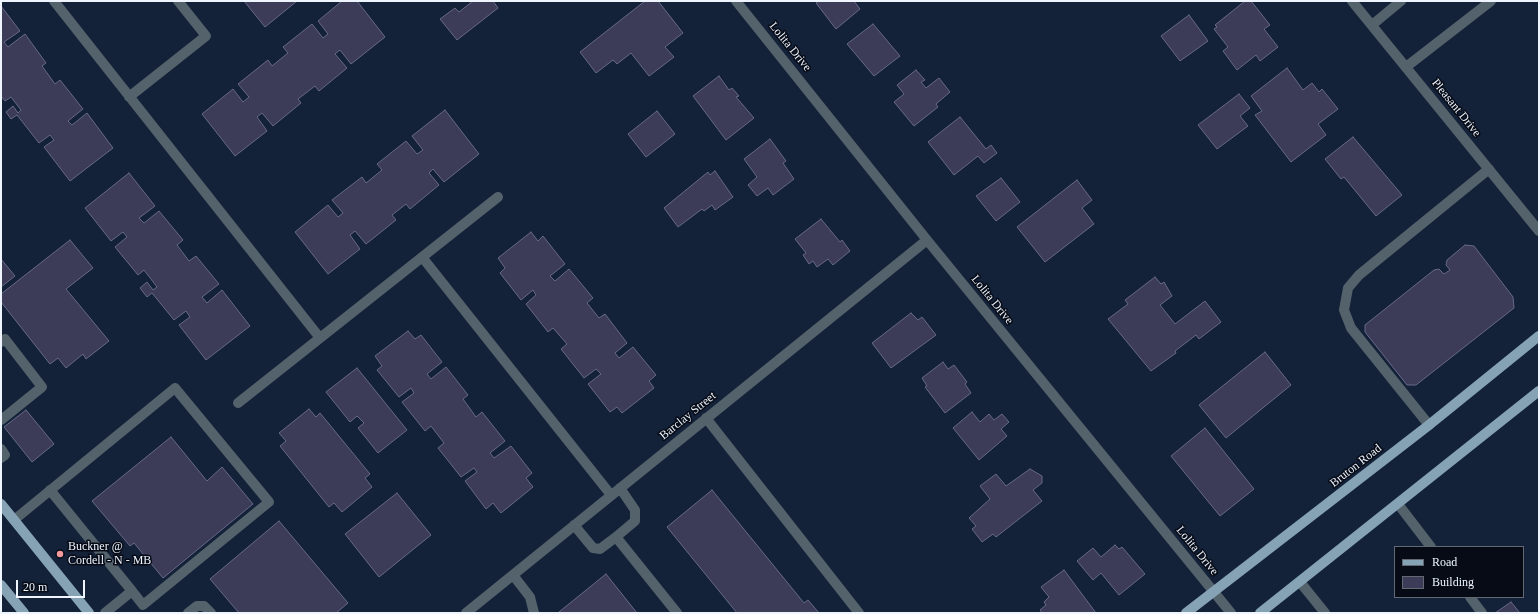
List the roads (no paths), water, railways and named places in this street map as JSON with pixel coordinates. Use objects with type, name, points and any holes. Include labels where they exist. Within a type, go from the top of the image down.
[{"type":"main road","name":"Bruton Road","points":[[1186,613],[1429,425],[1539,336]]},
{"type":"main road","points":[[1260,613],[1539,392]]},
{"type":"main road","points":[[1,504],[89,613]]},
{"type":"main road","points":[[1,585],[24,613]]},
{"type":"street","points":[[54,1],[320,338]]},
{"type":"street","points":[[129,97],[206,36],[178,1]]},
{"type":"street","name":"Lolita Drive","points":[[736,1],[927,240],[1230,613]]},
{"type":"street","name":"Pleasant Drive","points":[[1352,1],[1539,231]]},
{"type":"street","points":[[1372,25],[1401,1]]},
{"type":"street","points":[[1406,67],[1490,1]]},
{"type":"street","points":[[1429,425],[1351,328],[1344,310],[1348,288],[1359,275],[1489,169]]},
{"type":"street","points":[[238,403],[498,197]]},
{"type":"street","name":"Barclay Street","points":[[466,613],[927,240]]},
{"type":"street","points":[[422,257],[611,495]]},
{"type":"street","points":[[1,342],[5,339],[42,387],[1,420]]},
{"type":"street","points":[[14,520],[50,490],[175,388],[269,502],[143,605],[50,490]]},
{"type":"street","points":[[706,418],[860,613]]},
{"type":"street","points":[[1,449],[5,455],[1,458]]},
{"type":"street","points":[[574,525],[593,548],[600,549],[616,537],[635,521],[635,510],[620,488]]},
{"type":"street","points":[[1398,504],[1430,546]]},
{"type":"street","points":[[616,537],[677,613]]},
{"type":"street","points":[[513,575],[530,597],[534,613]]},
{"type":"street","points":[[1300,582],[1325,613]]},
{"type":"street","points":[[105,613],[132,592]]},
{"type":"street","points":[[1471,598],[1482,613]]},
{"type":"street","points":[[188,613],[197,606],[204,606],[211,613]]},
{"type":"place","name":"Buckner @ Cordell - N - MB","points":[[60,554]]}]
